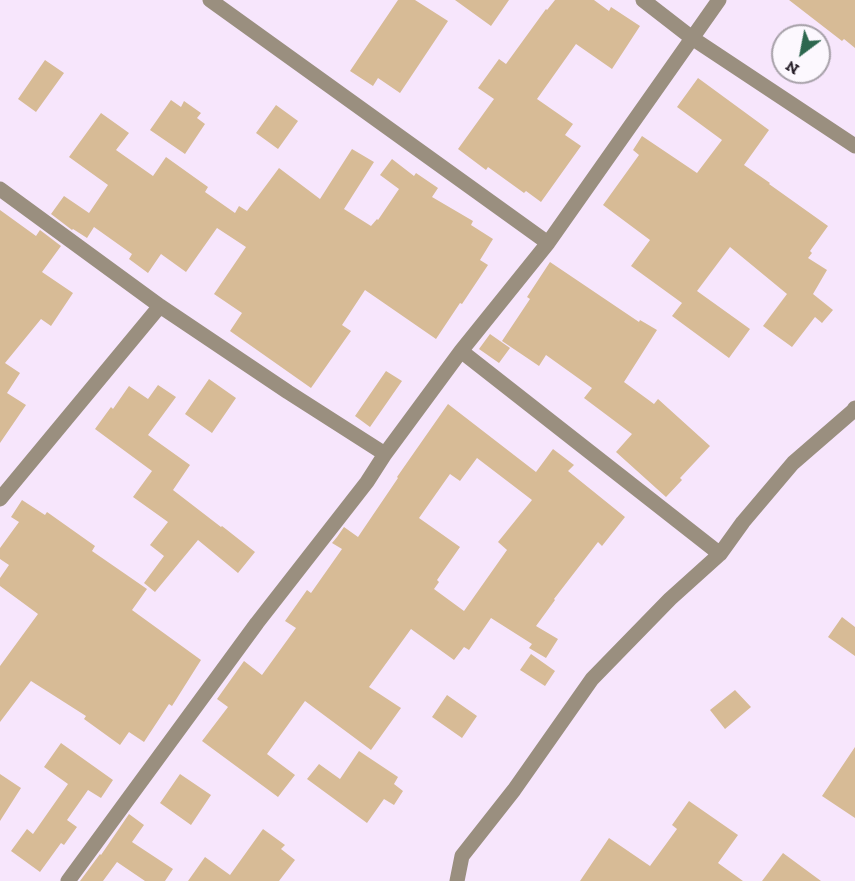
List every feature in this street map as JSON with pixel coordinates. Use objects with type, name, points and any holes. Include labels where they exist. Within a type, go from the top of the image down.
[{"type":"street","points":[[210,0],[548,243]]},
{"type":"street","points":[[643,0],[692,38],[855,146]]},
{"type":"street","points":[[68,881],[257,623],[368,482],[385,454],[461,351],[548,243],[719,0]]},
{"type":"street","points":[[0,189],[160,306],[385,454]]},
{"type":"street","points":[[0,499],[160,306]]},
{"type":"street","points":[[461,351],[720,554]]},
{"type":"street","points":[[457,881],[462,856],[514,790],[592,679],[670,599],[720,554],[743,522],[793,463],[855,408]]},
{"type":"building","points":[[398,0],[415,0],[448,21],[400,93],[378,78],[373,86],[350,71]]},
{"type":"building","points":[[455,0],[509,0],[491,26]]},
{"type":"building","points":[[555,0],[594,0],[609,11],[611,7],[640,26],[612,69],[576,44],[537,99],[573,124],[565,135],[581,146],[541,202],[526,191],[524,193],[488,167],[486,170],[458,149],[494,99],[478,88],[499,59],[506,64]]},
{"type":"building","points":[[789,0],[855,0],[855,48],[831,32],[831,24],[820,24]]},
{"type":"building","points":[[45,60],[64,73],[36,112],[18,99]]},
{"type":"building","points":[[698,78],[769,130],[744,165],[828,226],[810,251],[812,253],[808,258],[827,270],[813,294],[833,310],[822,323],[815,317],[792,347],[763,326],[787,294],[730,247],[697,291],[750,329],[729,358],[672,316],[682,303],[631,266],[650,240],[603,205],[639,155],[633,150],[642,136],[697,173],[722,140],[677,107]]},
{"type":"building","points":[[171,100],[181,107],[184,101],[201,113],[197,118],[205,124],[185,154],[150,130]]},
{"type":"building","points":[[276,105],[298,121],[278,149],[256,133]]},
{"type":"building","points":[[101,113],[129,133],[116,150],[153,176],[166,157],[208,187],[205,192],[235,213],[239,206],[247,211],[279,168],[320,199],[352,149],[374,162],[344,209],[371,226],[378,220],[399,189],[380,175],[392,159],[414,176],[416,173],[438,188],[432,197],[473,221],[471,225],[493,239],[480,260],[488,265],[436,339],[365,290],[342,325],[351,331],[311,388],[230,331],[242,313],[214,294],[246,247],[217,228],[186,272],[161,254],[148,273],[129,259],[132,254],[94,227],[87,238],[51,214],[64,196],[89,213],[108,185],[69,157]]},
{"type":"building","points":[[0,210],[36,236],[40,230],[61,246],[42,272],[73,293],[51,326],[41,319],[5,363],[20,373],[7,393],[26,405],[0,443]]},
{"type":"building","points":[[550,262],[639,322],[640,320],[657,330],[624,382],[654,404],[658,399],[710,446],[680,478],[682,480],[666,497],[616,452],[632,434],[584,398],[592,388],[546,355],[539,366],[502,341],[530,299],[527,297]]},
{"type":"building","points":[[490,334],[510,348],[499,363],[479,349]]},
{"type":"building","points":[[386,371],[402,381],[370,427],[355,416]]},
{"type":"building","points":[[209,379],[236,398],[212,433],[185,414]]},
{"type":"building","points":[[158,385],[176,397],[148,435],[190,465],[173,490],[255,552],[238,573],[198,540],[155,592],[144,583],[164,556],[150,545],[168,522],[133,497],[152,471],[95,429],[129,386],[148,399]]},
{"type":"building","points":[[448,404],[536,472],[553,449],[574,465],[568,471],[625,517],[602,546],[598,542],[536,626],[558,639],[546,658],[529,648],[532,644],[491,618],[469,650],[464,647],[454,660],[411,629],[369,687],[401,708],[371,750],[305,701],[267,754],[295,775],[278,797],[202,741],[228,707],[217,699],[244,661],[262,675],[296,628],[285,621],[307,590],[311,593],[342,549],[332,543],[344,527],[358,537]],"holes":[[[477,458],[532,500],[498,542],[507,550],[464,611],[434,589],[439,582],[437,580],[460,547],[419,518],[450,474],[460,481]]]},
{"type":"building","points":[[22,500],[45,515],[47,512],[95,546],[92,551],[147,589],[132,610],[201,660],[172,706],[169,704],[144,742],[129,732],[120,745],[84,719],[86,716],[31,681],[0,722],[0,666],[38,614],[0,586],[0,578],[9,565],[0,559],[0,548],[19,522],[11,517]]},
{"type":"building","points":[[842,617],[855,627],[855,656],[828,637]]},
{"type":"building","points":[[531,654],[555,671],[545,686],[520,670]]},
{"type":"building","points":[[735,690],[751,707],[725,729],[710,710]]},
{"type":"building","points":[[447,695],[477,716],[462,738],[432,717]]},
{"type":"building","points":[[61,743],[113,780],[101,798],[88,790],[67,820],[77,827],[64,845],[61,843],[40,872],[11,851],[27,829],[33,834],[68,784],[44,767]]},
{"type":"building","points":[[855,747],[855,818],[822,796]]},
{"type":"building","points":[[359,751],[398,777],[394,784],[403,791],[394,805],[384,799],[367,823],[307,779],[319,764],[340,779]]},
{"type":"building","points":[[0,774],[21,788],[0,821]]},
{"type":"building","points":[[180,774],[211,795],[191,825],[160,803]]},
{"type":"building","points":[[689,801],[738,835],[718,863],[743,881],[580,881],[609,838],[650,866],[677,829],[672,825]]},
{"type":"building","points":[[129,814],[144,825],[132,842],[173,869],[165,881],[145,881],[117,862],[103,881],[80,881],[101,855]]},
{"type":"building","points":[[263,829],[285,845],[281,849],[295,860],[279,881],[188,881],[205,857],[230,875]]},
{"type":"building","points":[[783,853],[821,881],[762,881]]}]
